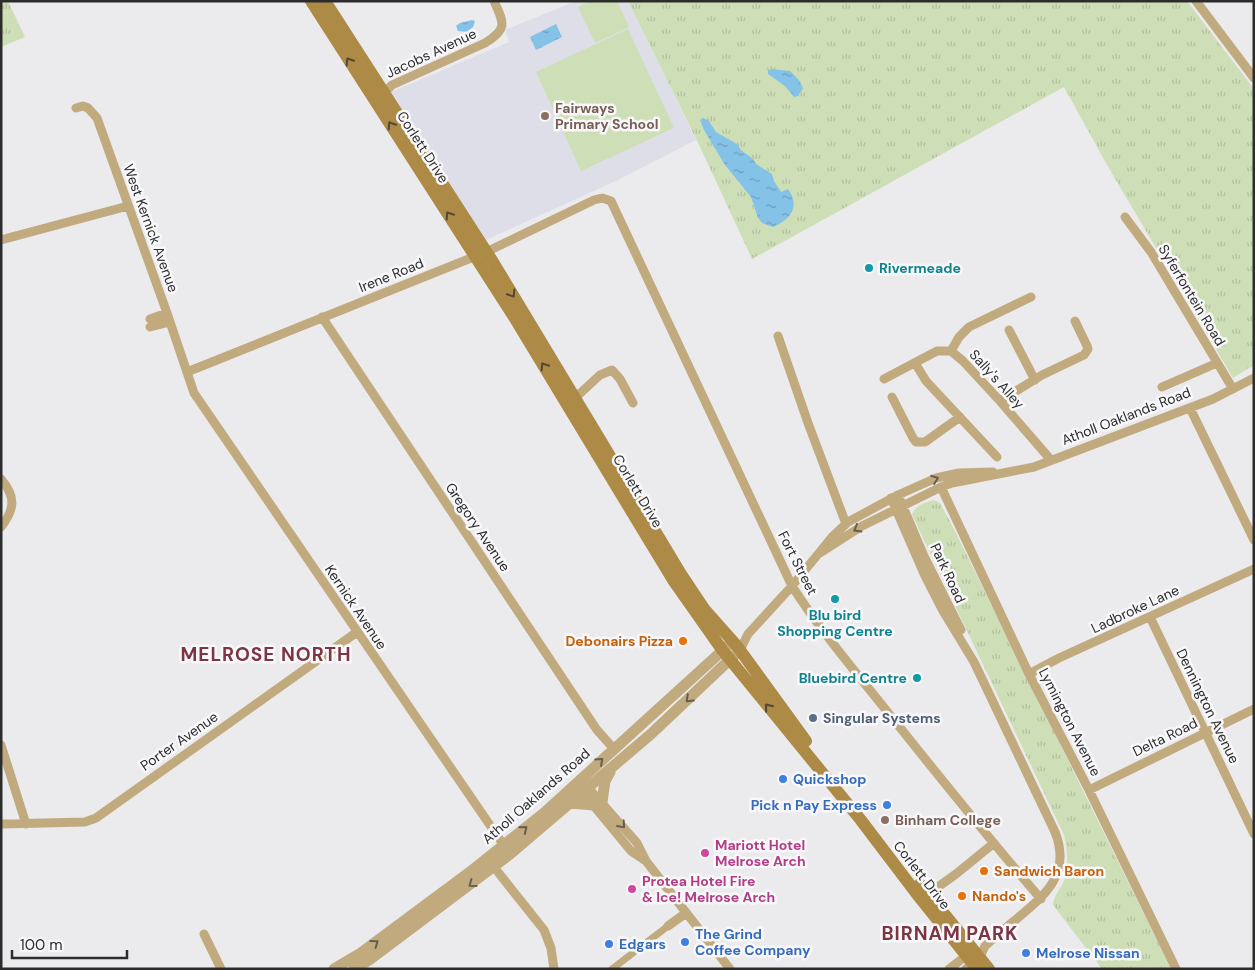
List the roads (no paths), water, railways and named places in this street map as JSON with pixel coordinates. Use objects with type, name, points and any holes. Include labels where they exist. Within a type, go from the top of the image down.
[{"type":"main road","name":"Corlett Drive","points":[[311,1],[380,98]]},
{"type":"main road","name":"Corlett Drive","points":[[324,1],[380,98],[575,398],[680,574],[705,610],[736,646],[816,755],[928,894],[974,958]]},
{"type":"main road","name":"Corlett Drive","points":[[480,254],[673,580],[726,655],[860,818],[920,898],[974,958],[990,969]]},
{"type":"street","name":"Jacobs Avenue","points":[[380,98],[392,85],[494,38],[503,22],[494,1]]},
{"type":"street","points":[[1196,1],[1254,78]]},
{"type":"street","name":"West Kernick Avenue","points":[[76,108],[83,106],[88,108],[96,118],[169,317],[187,372]]},
{"type":"street","name":"Irene Road","points":[[187,372],[480,254],[602,198]]},
{"type":"street","name":"Fort Street","points":[[602,198],[611,201],[614,206],[792,586],[836,648],[1041,899]]},
{"type":"street","points":[[1,240],[128,206]]},
{"type":"street","name":"Syferfontein Road","points":[[1125,217],[1151,252],[1233,389]]},
{"type":"street","points":[[951,351],[959,336],[969,327],[1031,297]]},
{"type":"street","points":[[150,323],[169,317]]},
{"type":"street","name":"Gregory Avenue","points":[[322,317],[597,730],[614,749]]},
{"type":"street","points":[[1000,401],[1035,380],[1080,358],[1086,352],[1087,346],[1075,321]]},
{"type":"street","points":[[1009,330],[1035,380]]},
{"type":"street","points":[[778,336],[846,524]]},
{"type":"street","name":"Sally's Alley","points":[[884,379],[937,351],[951,351],[963,361],[1000,401],[1051,460]]},
{"type":"street","points":[[915,363],[926,381],[997,457]]},
{"type":"street","points":[[1162,387],[1217,363]]},
{"type":"street","points":[[575,398],[600,375],[612,370],[620,379],[634,403]]},
{"type":"street","name":"Kernick Avenue","points":[[187,372],[191,386],[200,403],[507,849]]},
{"type":"street","name":"Atholl Oaklands Road","points":[[820,553],[862,526],[941,487],[952,483],[1028,469],[1190,408],[1254,378]]},
{"type":"street","points":[[892,397],[912,438],[916,442],[925,442],[960,417]]},
{"type":"street","points":[[1190,408],[1254,540]]},
{"type":"street","name":"Atholl Oaklands Road","points":[[334,969],[367,949],[470,872],[507,849],[568,803],[581,785],[614,749],[726,655],[748,634],[792,586],[832,537],[846,524],[894,496],[949,475],[984,471],[1005,473]]},
{"type":"street","points":[[1,479],[13,500],[12,511],[1,527]]},
{"type":"street","name":"Lymington Avenue","points":[[941,487],[1029,674],[1089,790],[1176,969]]},
{"type":"street","name":"Park Road","points":[[894,496],[968,645],[974,662],[1058,840],[1060,856],[1057,874],[1041,899],[974,958],[950,969]]},
{"type":"street","name":"Ladbroke Lane","points":[[1029,674],[1059,658],[1254,569]]},
{"type":"street","name":"Dennington Avenue","points":[[1150,618],[1254,834]]},
{"type":"street","name":"Porter Avenue","points":[[1,824],[85,822],[96,818],[357,632]]},
{"type":"street","name":"Atholl Oaklands Road","points":[[354,969],[369,960],[494,867],[507,849],[544,813],[581,785],[616,765],[671,716],[726,655]]},
{"type":"street","name":"Delta Road","points":[[1089,790],[1254,709]]},
{"type":"street","points":[[648,720],[663,715],[671,716]]},
{"type":"street","points":[[1,745],[26,824]]},
{"type":"street","points":[[598,804],[605,781],[616,765]]},
{"type":"street","points":[[581,785],[638,843],[646,861],[730,969]]},
{"type":"street","points":[[568,803],[598,804]]},
{"type":"street","points":[[928,894],[994,843]]},
{"type":"street","points":[[494,867],[544,930],[552,948],[554,969]]},
{"type":"street","points":[[612,969],[686,913]]},
{"type":"street","points":[[204,934],[221,969]]},
{"type":"water","points":[[472,20],[475,21],[473,27],[467,32],[458,31],[456,26]]},
{"type":"water","points":[[556,24],[562,37],[536,50],[530,37]]},
{"type":"water","points":[[772,69],[790,71],[799,80],[803,88],[798,96],[794,97],[785,86],[768,74],[768,71]]},
{"type":"water","points":[[703,118],[709,121],[716,132],[737,144],[756,164],[772,174],[781,192],[788,189],[794,202],[789,217],[773,227],[762,223],[758,218],[751,197],[725,165],[704,130],[700,120]]},
{"type":"place","name":"Fairways Primary School","points":[[545,116]]},
{"type":"place","name":"Rivermeade","points":[[869,268]]},
{"type":"place","name":"Blu bird Shopping Centre","points":[[835,599]]},
{"type":"place","name":"Debonairs Pizza","points":[[683,641]]},
{"type":"place","name":"Bluebird Centre","points":[[917,678]]},
{"type":"place","name":"Singular Systems","points":[[813,718]]},
{"type":"place","name":"Quickshop","points":[[783,779]]},
{"type":"place","name":"Pick n Pay Express","points":[[887,805]]},
{"type":"place","name":"Binham College","points":[[885,820]]},
{"type":"place","name":"Mariott Hotel Melrose Arch","points":[[705,853]]},
{"type":"place","name":"Sandwich Baron","points":[[984,871]]},
{"type":"place","name":"Protea Hotel Fire & Ice! Melrose Arch","points":[[632,889]]},
{"type":"place","name":"Nando's","points":[[962,896]]},
{"type":"place","name":"The Grind Coffee Company","points":[[685,942]]},
{"type":"place","name":"Edgars","points":[[609,944]]},
{"type":"place","name":"Melrose Nissan","points":[[1026,953]]},
{"type":"district","name":"MELROSE NORTH","points":[[266,654]]},
{"type":"district","name":"BIRNAM PARK","points":[[950,933]]}]
